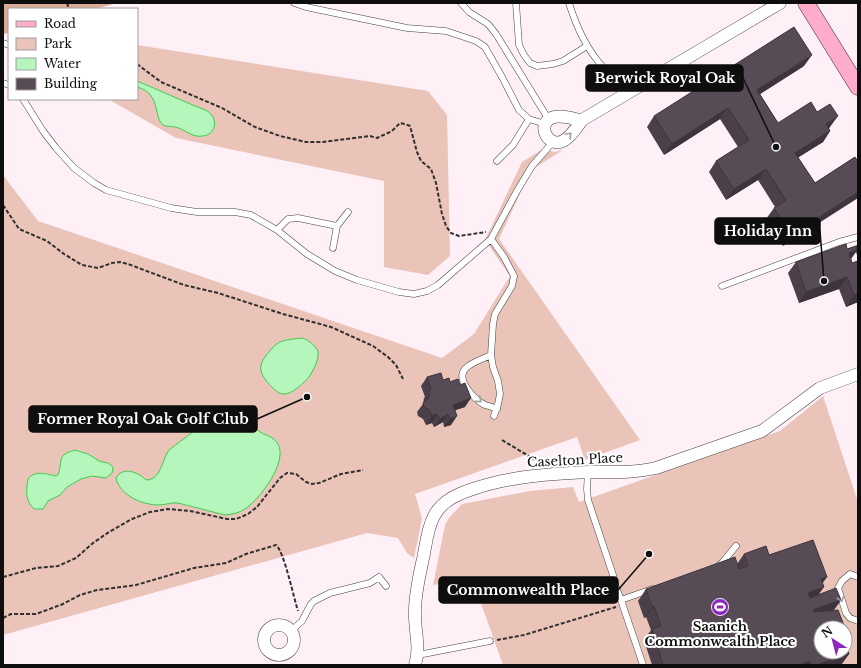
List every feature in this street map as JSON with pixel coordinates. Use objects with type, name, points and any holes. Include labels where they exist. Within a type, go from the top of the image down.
[{"type":"street","points":[[582,120],[559,116],[551,118],[547,122],[544,130],[546,136],[553,142],[562,142],[568,138],[582,120],[780,3]]},
{"type":"street","points":[[806,3],[858,87]]},
{"type":"street","name":"Caselton Place","points":[[417,660],[414,612],[416,589],[427,538],[434,516],[446,502],[462,493],[496,482],[524,477],[588,472],[639,472],[656,468],[762,430],[820,388],[858,374]]},
{"type":"street","points":[[278,626],[285,627],[291,631],[294,637],[293,644],[286,660],[270,652],[266,647],[264,640],[266,633],[271,628],[278,626]]},
{"type":"lane","points":[[294,3],[306,7],[407,28],[446,31],[476,41],[485,48],[519,110],[529,118],[547,122]]},
{"type":"lane","points":[[461,3],[469,12],[488,24],[496,34],[547,122]]},
{"type":"lane","points":[[516,3],[519,45],[530,63],[537,66],[554,64],[563,61],[587,46]]},
{"type":"lane","points":[[569,3],[574,19],[587,46],[602,66],[629,92]]},
{"type":"lane","points":[[24,100],[43,131],[74,168],[106,190],[171,208],[197,212],[235,212],[251,215],[277,230],[312,258],[335,271],[356,280],[399,292],[414,294],[427,291],[438,285],[491,239],[532,166],[553,142]]},
{"type":"lane","points":[[497,161],[513,145],[529,118]]},
{"type":"lane","points":[[333,248],[337,226],[348,212]]},
{"type":"lane","points":[[277,230],[288,219],[298,218],[337,226]]},
{"type":"lane","points":[[722,286],[839,242],[858,237]]},
{"type":"lane","points":[[491,239],[504,257],[514,276],[512,286],[495,314],[493,324],[491,355],[500,394],[494,416]]},
{"type":"lane","points":[[491,355],[465,368],[462,375],[464,383],[478,400],[484,404],[497,408]]},
{"type":"lane","points":[[588,472],[588,500],[614,582],[643,665]]},
{"type":"lane","points":[[715,566],[722,563],[736,546]]},
{"type":"lane","points":[[858,577],[850,574],[842,581],[838,588],[846,613],[850,618],[858,621]]},
{"type":"lane","points":[[291,631],[302,621],[311,604],[330,593],[364,585],[379,577],[386,586]]},
{"type":"lane","points":[[622,602],[657,587]]},
{"type":"lane","points":[[417,660],[490,642]]},
{"type":"path","points":[[138,65],[161,82],[222,108],[255,127],[280,136],[306,142],[323,142],[370,136],[378,138],[392,131],[400,123],[406,124],[410,126],[421,161],[430,170],[436,183],[442,214],[451,233],[459,236],[487,232]]},
{"type":"path","points":[[3,205],[18,229],[47,241],[82,265],[98,268],[112,263],[120,262],[128,264],[184,285],[331,328],[374,346],[396,365],[403,379]]},
{"type":"path","points":[[502,440],[544,465]]},
{"type":"path","points":[[3,577],[36,568],[58,566],[70,561],[76,558],[92,543],[109,532],[132,519],[150,512],[168,508],[190,511],[214,517],[236,519],[248,514],[257,507],[280,478],[287,473],[296,474],[306,482],[319,484],[341,474],[363,470]]},
{"type":"path","points":[[3,618],[11,614],[36,614],[63,604],[80,595],[97,590],[136,585],[194,568],[226,563],[246,554],[276,545],[279,548],[302,621]]},
{"type":"path","points":[[490,642],[524,635],[622,602]]},
{"type":"green space","points":[[138,45],[428,91],[447,115],[450,256],[428,275],[384,267],[384,181],[176,138],[110,100],[138,100]]},
{"type":"green space","points":[[543,149],[555,152],[563,150],[531,170],[499,239],[640,440],[585,460],[577,437],[415,494],[422,518],[414,558],[407,553],[398,538],[367,533],[3,635],[3,175],[38,221],[442,358],[474,334],[510,276],[485,240],[522,162]]},
{"type":"green space","points":[[823,396],[858,502],[858,665],[503,665],[472,578],[433,585],[445,525],[449,518],[462,504],[530,491],[573,487],[579,502],[780,431]]},
{"type":"shaded area","points":[[3,3],[117,3],[99,8],[8,8],[8,33],[3,34]]},
{"type":"water","points":[[138,81],[209,112],[214,120],[214,128],[208,135],[195,136],[179,128],[162,124],[151,95],[145,90],[138,87]]},
{"type":"water","points":[[302,338],[311,343],[318,351],[316,364],[309,377],[298,388],[287,394],[280,393],[265,380],[261,372],[261,364],[271,349],[279,343],[285,340]]},
{"type":"water","points":[[236,419],[253,426],[260,432],[276,441],[280,452],[276,470],[271,480],[258,497],[243,510],[225,515],[178,503],[153,505],[133,498],[122,490],[118,484],[116,478],[119,474],[126,471],[135,473],[146,480],[155,477],[169,450],[206,422]]},
{"type":"water","points":[[75,450],[88,454],[99,461],[108,463],[112,466],[112,473],[106,478],[92,476],[81,479],[67,487],[60,495],[48,501],[43,509],[34,509],[28,499],[28,479],[34,474],[58,475],[63,456]]},
{"type":"building","points":[[794,27],[812,55],[757,90],[778,123],[811,102],[817,112],[830,104],[838,116],[826,124],[830,131],[795,153],[815,183],[855,157],[858,162],[858,192],[791,235],[774,208],[786,200],[766,169],[734,189],[716,161],[749,140],[728,108],[672,144],[654,116]]},
{"type":"building","points":[[846,244],[847,249],[856,246],[857,250],[849,253],[852,263],[858,261],[858,294],[854,295],[847,277],[806,292],[796,262]]},
{"type":"building","points":[[441,373],[443,380],[449,378],[450,382],[458,379],[460,385],[465,383],[471,398],[453,405],[457,416],[450,419],[448,414],[440,419],[437,414],[432,416],[429,410],[424,407],[423,403],[428,399],[431,389],[427,377]]},
{"type":"building","name":"Saanich Commonwealth Place","points":[[813,540],[827,577],[821,579],[824,587],[808,593],[810,598],[836,588],[841,600],[813,610],[814,612],[838,610],[842,620],[813,620],[813,660],[831,660],[816,665],[811,665],[810,661],[799,665],[663,665],[652,629],[661,626],[654,606],[652,607],[646,589],[735,557],[739,569],[748,566],[744,554],[766,546],[769,555]]},
{"type":"place","name":"Berwick Royal Oak","points":[[776,147]]},
{"type":"place","name":"Holiday Inn","points":[[824,281]]},
{"type":"place","name":"Former Royal Oak Golf Club","points":[[307,397]]},
{"type":"place","name":"Commonwealth Place","points":[[649,554]]},
{"type":"place","name":"Saanich Commonwealth Place","points":[[720,607]]}]
